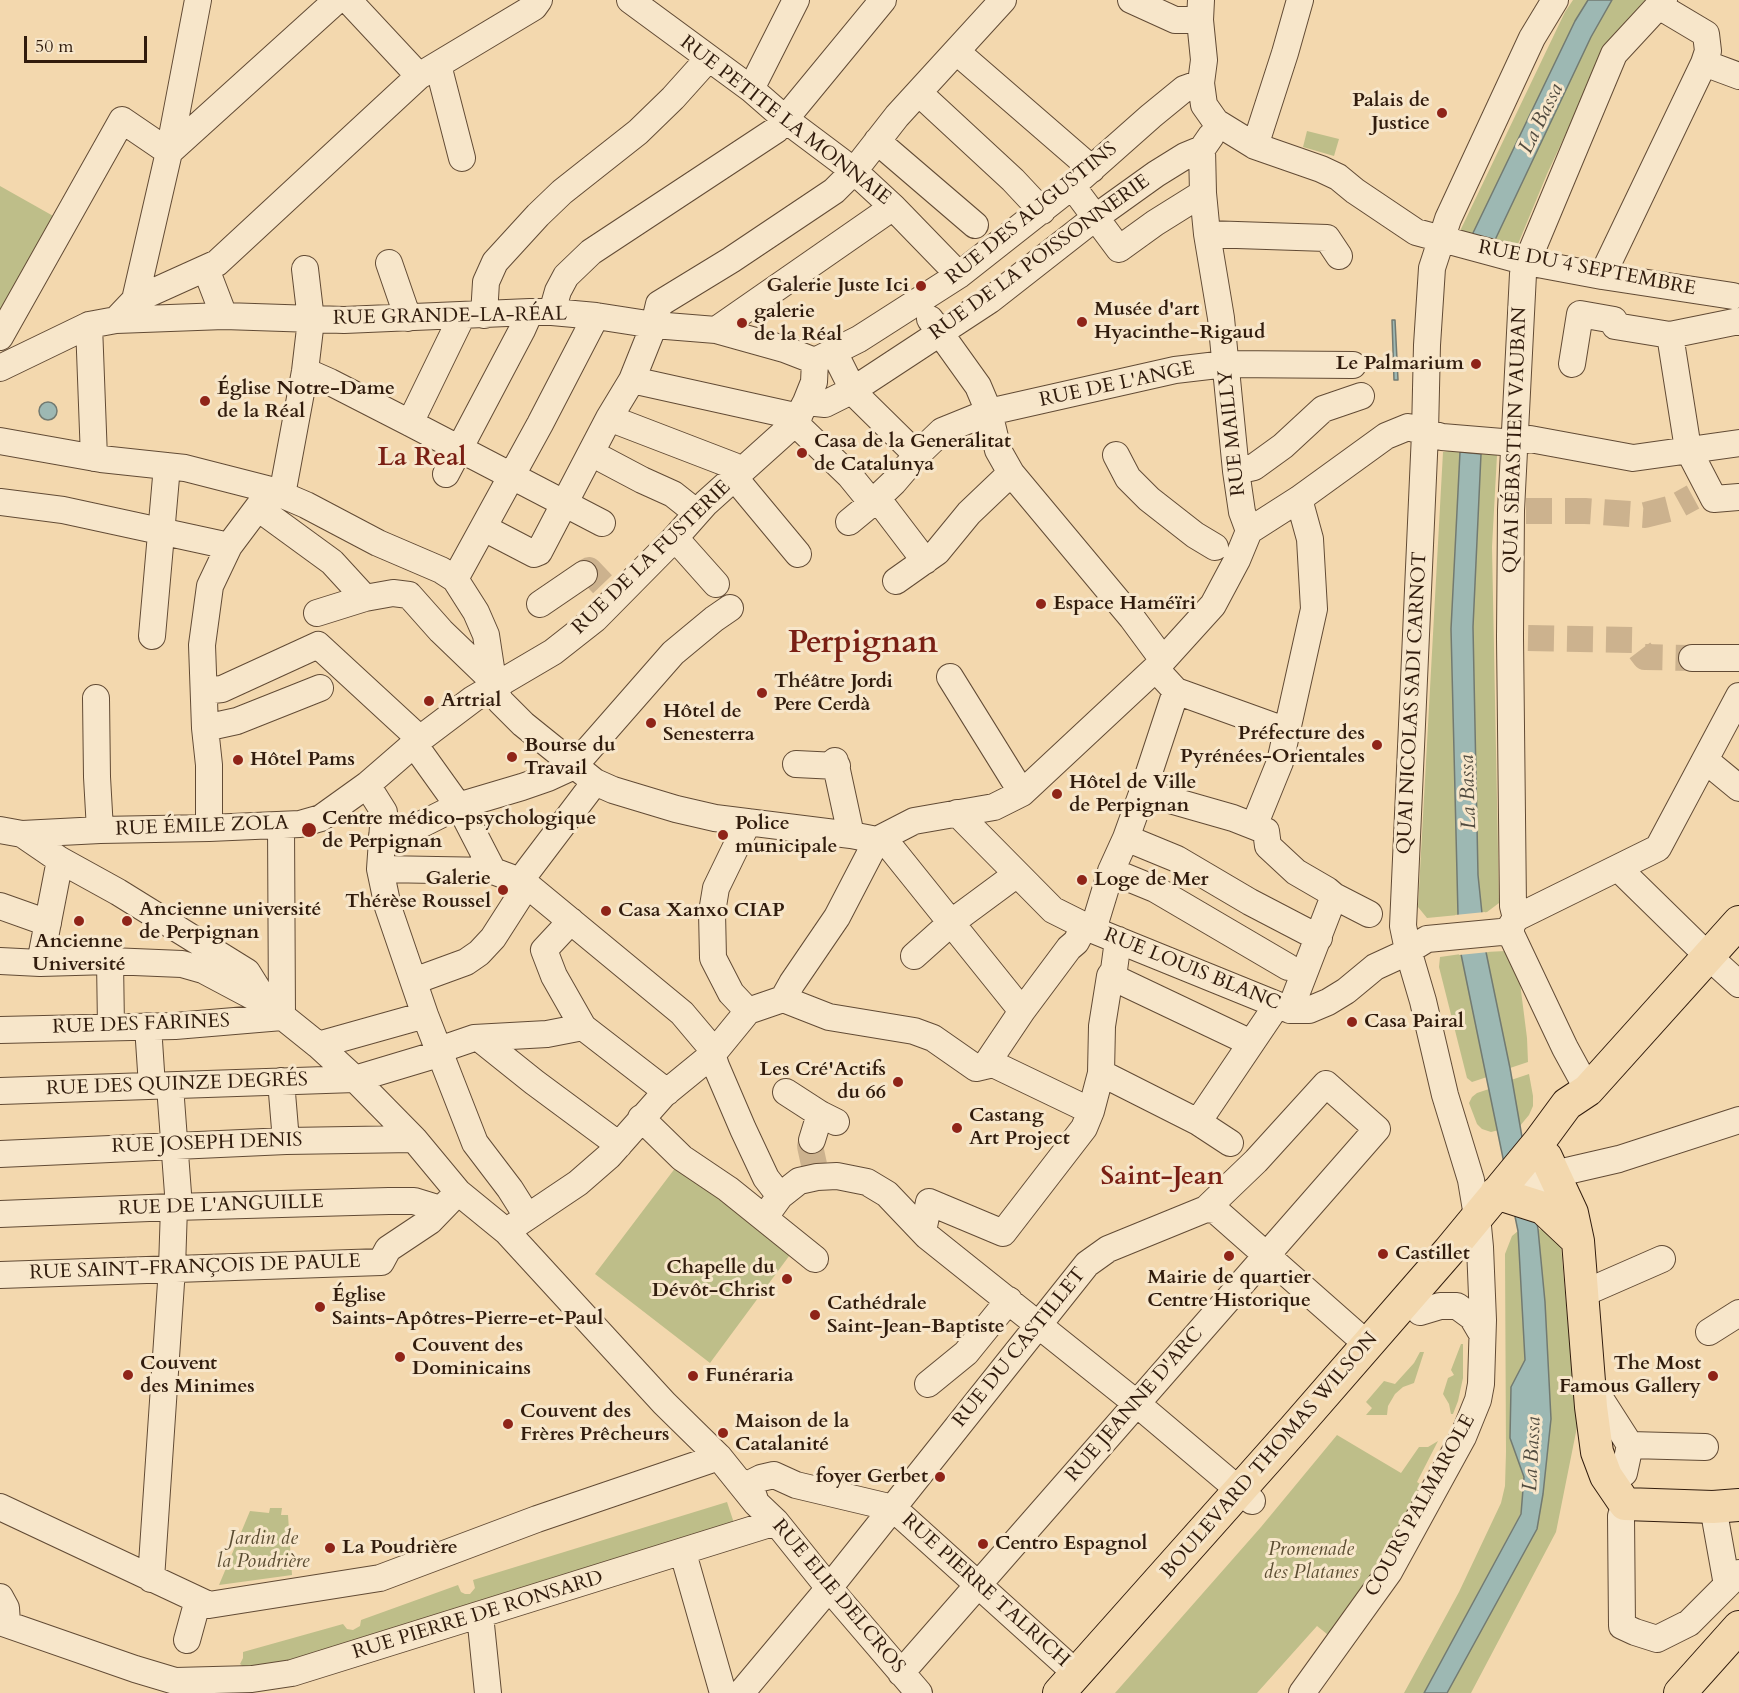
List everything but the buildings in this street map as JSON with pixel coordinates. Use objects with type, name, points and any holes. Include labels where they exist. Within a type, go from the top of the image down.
[{"type":"main road","points":[[1726,1506],[1639,1504],[1606,1476],[1597,1452],[1594,1429],[1588,1380],[1578,1241],[1572,1213],[1518,1188],[1567,1104],[1588,1090],[1739,922]]},
{"type":"main road","name":"BOULEVARD THOMAS WILSON","points":[[1073,1687],[1245,1496],[1420,1312],[1453,1274],[1518,1188]]},
{"type":"main road","name":"BOULEVARD THOMAS WILSON","points":[[1245,1496],[1368,1345],[1449,1251],[1518,1188]]},
{"type":"main road","points":[[1594,1429],[1627,1459],[1639,1504]]},
{"type":"main road","points":[[1680,1693],[1739,1627]]},
{"type":"street","points":[[135,300],[169,152],[198,0]]},
{"type":"street","points":[[169,152],[337,0]]},
{"type":"street","points":[[348,0],[428,70],[462,158]]},
{"type":"street","points":[[116,320],[135,300],[216,263],[428,70],[534,7],[539,0]]},
{"type":"street","name":"RUE PETITE LA MONNAIE","points":[[630,0],[751,89],[854,171],[893,207],[959,275]]},
{"type":"street","points":[[751,89],[796,0]]},
{"type":"street","points":[[446,474],[522,330],[541,312],[558,291],[566,276],[591,252],[776,130],[882,0]]},
{"type":"street","points":[[484,528],[534,554],[540,552],[609,418],[632,380],[654,325],[659,304],[731,260],[834,191],[854,171],[951,56],[1003,0]]},
{"type":"street","points":[[1131,0],[1175,20],[1201,10],[1204,60],[1200,83],[1204,105],[1220,124],[1202,149]]},
{"type":"street","points":[[1255,146],[1300,0]]},
{"type":"street","name":"QUAI NICOLAS SADI CARNOT","points":[[1518,1188],[1445,1095],[1424,1001],[1398,930],[1432,268],[1448,219],[1532,38],[1555,0]]},
{"type":"street","points":[[1602,276],[1708,51],[1706,34],[1661,3]]},
{"type":"street","name":"QUAI SÉBASTIEN VAUBAN","points":[[1588,1090],[1565,1048],[1509,928],[1513,906],[1519,638],[1519,511],[1514,443],[1523,274],[1614,54],[1661,3]]},
{"type":"street","points":[[957,52],[1092,169]]},
{"type":"street","points":[[410,423],[473,315],[495,262],[562,192],[638,132],[708,59]]},
{"type":"street","points":[[1704,63],[1739,76]]},
{"type":"street","name":"RUE DES AUGUSTINS","points":[[824,356],[858,339],[959,275],[989,237],[1042,211],[1184,89],[1200,83]]},
{"type":"street","points":[[919,93],[1013,180],[1042,211]]},
{"type":"street","points":[[0,337],[122,120],[169,152]]},
{"type":"street","name":"RUE DU 4 SEPTEMBRE","points":[[1220,124],[1255,146],[1338,177],[1416,232],[1527,262],[1602,276],[1736,292]]},
{"type":"street","points":[[877,141],[989,237]]},
{"type":"street","name":"RUE MAILLY","points":[[1202,149],[1207,234],[1221,318],[1236,471],[1242,512],[1249,531]]},
{"type":"street","name":"RUE DE LA POISSONNERIE","points":[[800,414],[853,390],[941,333],[990,300],[1096,217],[1156,174],[1185,156],[1202,149]]},
{"type":"street","points":[[1072,186],[1119,249],[1203,193]]},
{"type":"street","points":[[716,330],[893,207]]},
{"type":"street","points":[[1207,234],[1327,238],[1339,256]]},
{"type":"street","points":[[389,263],[408,318]]},
{"type":"street","points":[[206,268],[224,316]]},
{"type":"street","points":[[209,828],[210,765],[205,728],[202,645],[210,586],[229,546],[255,510],[270,498],[305,371],[311,320],[305,269]]},
{"type":"street","points":[[1572,364],[1580,314],[1614,320],[1617,326],[1670,335],[1739,321],[1732,309],[1736,292]]},
{"type":"street","points":[[918,302],[971,375],[989,412],[998,450],[1011,473],[1132,618],[1176,691],[1287,731]]},
{"type":"street","name":"RUE GRANDE-LA-RÉAL","points":[[0,368],[89,325],[116,320],[224,316],[311,320],[541,312],[716,330],[784,349],[824,356]]},
{"type":"street","points":[[317,614],[365,598],[393,593],[409,595],[448,574],[484,528],[596,316]]},
{"type":"street","points":[[89,325],[94,458]]},
{"type":"street","points":[[1670,335],[1688,449],[1701,492],[1714,499],[1739,497]]},
{"type":"street","points":[[800,414],[824,356],[855,394],[917,454]]},
{"type":"street","name":"RUE DE L'ANGE","points":[[849,522],[894,482],[917,454],[942,431],[989,412],[1175,370],[1226,364],[1353,364]]},
{"type":"street","points":[[305,371],[602,523]]},
{"type":"street","points":[[632,380],[800,414],[850,476],[874,500],[925,561]]},
{"type":"street","points":[[1236,471],[1254,467],[1283,446],[1323,409],[1361,396]]},
{"type":"street","name":"RUE DE LA FUSTERIE","points":[[417,742],[472,699],[494,684],[553,652],[595,619],[613,595],[675,538],[800,414]]},
{"type":"street","points":[[609,418],[734,466],[737,475],[798,554]]},
{"type":"street","points":[[783,999],[792,982],[837,917],[880,839],[914,821],[994,807],[1022,793],[1159,664],[1213,605],[1227,554],[1249,531],[1299,499],[1386,436],[1408,427],[1442,437],[1514,443],[1530,439],[1633,458],[1739,442]]},
{"type":"street","points":[[0,441],[94,458],[185,468],[270,498],[321,512],[378,543],[448,574],[476,612],[486,635],[494,684],[500,701],[515,717],[574,766],[596,782],[613,790],[676,809],[715,818],[880,839],[952,922],[1022,1011]]},
{"type":"street","points":[[591,453],[673,494],[698,513]]},
{"type":"street","points":[[1116,455],[1128,478],[1149,499],[1196,536],[1227,554]]},
{"type":"street","points":[[152,636],[167,466]]},
{"type":"street","points":[[896,581],[937,552],[969,513],[1011,473]]},
{"type":"street","points":[[270,498],[365,598]]},
{"type":"street","points":[[1254,826],[1280,762],[1314,609],[1310,539],[1299,499]]},
{"type":"street","points":[[0,502],[63,510],[229,546]]},
{"type":"street","points":[[675,538],[716,584]]},
{"type":"street","points":[[540,604],[584,574]]},
{"type":"street","points":[[409,595],[494,684]]},
{"type":"street","points":[[382,836],[406,832],[458,806],[522,787],[574,766],[673,652],[730,608]]},
{"type":"street","points":[[204,691],[222,689],[318,645],[417,742],[458,806],[493,871]]},
{"type":"street","points":[[1692,658],[1739,658]]},
{"type":"street","points":[[950,677],[1022,793]]},
{"type":"street","points":[[205,728],[237,721],[320,688]]},
{"type":"street","points":[[989,1065],[1022,1011],[1069,948],[1089,928],[1126,838],[1176,691]]},
{"type":"street","points":[[1142,792],[1233,818],[1266,831],[1268,846],[1296,872],[1334,896],[1398,930],[1509,928],[1658,848],[1739,696]]},
{"type":"street","points":[[96,698],[100,830]]},
{"type":"street","name":"RUE ÉMILE ZOLA","points":[[11,832],[300,824],[321,818],[367,785],[417,742]]},
{"type":"street","points":[[1705,760],[1739,788]]},
{"type":"street","points":[[796,764],[836,764],[851,835]]},
{"type":"street","points":[[414,981],[466,962],[479,953],[493,938],[524,883],[596,782]]},
{"type":"street","points":[[367,785],[384,812],[380,869],[388,907],[425,1015],[475,1143],[510,1189],[527,1216]]},
{"type":"street","name":"RUE LOUIS BLANC","points":[[957,813],[1053,910],[1089,928],[1284,1007]]},
{"type":"street","points":[[748,822],[716,888],[712,912],[713,958],[731,993],[748,1011]]},
{"type":"street","points":[[274,1011],[281,825]]},
{"type":"street","points":[[11,832],[118,892],[221,954],[247,972],[274,1011]]},
{"type":"street","points":[[1126,838],[1177,859],[1250,902],[1319,938]]},
{"type":"street","points":[[40,963],[60,860]]},
{"type":"street","points":[[1618,868],[1739,984]]},
{"type":"street","points":[[380,869],[493,871],[524,883],[571,921],[682,1013],[709,1045],[729,1098],[759,1164],[766,1178],[780,1196]]},
{"type":"street","points":[[1111,871],[1155,889],[1296,972]]},
{"type":"street","points":[[914,956],[952,922],[1017,874]]},
{"type":"street","points":[[1198,1122],[1251,1043],[1284,1007],[1296,972],[1319,938],[1334,896]]},
{"type":"street","points":[[0,906],[48,923]]},
{"type":"street","points":[[571,921],[544,950],[554,976],[583,1027],[667,1092]]},
{"type":"street","points":[[1284,1007],[1309,1010],[1329,1002],[1346,991],[1375,967],[1398,930]]},
{"type":"street","points":[[923,1232],[929,1202],[1004,1233],[1084,1128],[1101,1073],[1102,1026],[1118,940]]},
{"type":"street","points":[[0,961],[40,963],[110,961],[182,964],[203,970],[274,1011],[318,1045],[355,1079],[414,1139],[449,1201]]},
{"type":"street","points":[[110,961],[111,1027]]},
{"type":"street","points":[[1110,976],[1251,1043]]},
{"type":"street","points":[[507,1232],[527,1216],[578,1184],[619,1145],[641,1118],[667,1092],[712,1055],[748,1011],[783,999],[829,1017],[914,1031],[933,1038],[976,1068],[989,1065],[1091,1111]]},
{"type":"street","name":"RUE DES FARINES","points":[[0,1030],[175,1026],[274,1011]]},
{"type":"street","points":[[318,1045],[425,1015]]},
{"type":"street","points":[[148,1026],[175,1145],[177,1207],[151,1579]]},
{"type":"street","name":"RUE DES QUINZE DEGRÉS","points":[[0,1091],[355,1079],[435,1055],[439,1050],[479,1038],[547,1034],[583,1027]]},
{"type":"street","points":[[479,1038],[619,1145]]},
{"type":"street","points":[[1101,1073],[1198,1122],[1230,1143]]},
{"type":"street","points":[[281,1081],[286,1141]]},
{"type":"street","name":"RUE JEANNE D'ARC","points":[[901,1673],[1377,1129],[1326,1084],[1317,1093]]},
{"type":"street","points":[[786,1092],[828,1118],[812,1140]]},
{"type":"street","name":"RUE DU CASTILLET","points":[[741,1693],[829,1588],[1087,1264],[1108,1249],[1206,1209],[1256,1161],[1317,1093]]},
{"type":"street","points":[[641,1118],[682,1158],[728,1189],[815,1259]]},
{"type":"street","points":[[1518,1188],[1738,1124]]},
{"type":"street","name":"RUE JOSEPH DENIS","points":[[0,1154],[175,1145],[414,1139]]},
{"type":"street","points":[[728,1189],[759,1164]]},
{"type":"street","points":[[764,1218],[780,1196],[799,1181],[816,1173],[867,1182],[887,1194],[923,1232],[1136,1403],[1245,1496]]},
{"type":"street","name":"COURS PALMAROLE","points":[[1302,1693],[1389,1572],[1463,1437],[1478,1400],[1481,1384],[1483,1320],[1518,1188]]},
{"type":"street","name":"RUE DE L'ANGUILLE","points":[[0,1214],[177,1207],[449,1201]]},
{"type":"street","name":"RUE ELIE DELCROS","points":[[449,1201],[507,1232],[664,1403],[719,1457],[761,1487],[776,1522],[919,1693]]},
{"type":"street","name":"RUE SAINT-FRANÇOIS DE PAULE","points":[[0,1275],[381,1262],[388,1249],[430,1221],[449,1201]]},
{"type":"street","points":[[1206,1209],[1215,1210],[1368,1345]]},
{"type":"street","points":[[1582,1294],[1662,1259]]},
{"type":"street","points":[[928,1384],[966,1353],[1009,1300]]},
{"type":"street","points":[[1420,1312],[1440,1306],[1457,1306],[1472,1317],[1482,1334]]},
{"type":"street","points":[[1709,1332],[1739,1313]]},
{"type":"street","points":[[1588,1380],[1627,1459],[1705,1446]]},
{"type":"street","points":[[0,1507],[209,1605],[380,1578],[537,1519],[719,1457]]},
{"type":"street","points":[[761,1487],[796,1485],[893,1508]]},
{"type":"street","points":[[1639,1504],[1621,1516],[1622,1626],[1657,1639],[1689,1623],[1733,1579],[1726,1506]]},
{"type":"street","name":"RUE PIERRE TALRICH","points":[[893,1508],[978,1584],[1073,1687]]},
{"type":"street","name":"RUE PIERRE DE RONSARD","points":[[3,1622],[175,1682],[241,1687],[776,1522]]},
{"type":"street","points":[[683,1552],[723,1693]]},
{"type":"street","points":[[0,1597],[6,1608],[3,1622]]},
{"type":"street","points":[[187,1640],[198,1600]]},
{"type":"street","points":[[480,1615],[488,1693]]},
{"type":"green space","points":[[1573,0],[1588,0],[1575,21],[1472,235],[1460,231],[1565,12]]},
{"type":"green space","points":[[1612,0],[1649,0],[1607,45],[1547,174],[1518,244],[1495,240],[1591,37]]},
{"type":"green space","points":[[1307,131],[1339,139],[1334,156],[1303,147]]},
{"type":"green space","points":[[0,186],[55,217],[0,316]]},
{"type":"green space","points":[[1443,452],[1460,452],[1451,629],[1458,915],[1427,918],[1418,907]]},
{"type":"green space","points":[[1481,454],[1497,455],[1492,547],[1499,903],[1482,913],[1478,875],[1474,768],[1473,627]]},
{"type":"green space","points":[[1505,951],[1519,975],[1527,1038],[1528,1062],[1510,1068],[1486,952]]},
{"type":"green space","points":[[1461,954],[1487,1077],[1472,1082],[1467,1078],[1439,967],[1440,957]]},
{"type":"green space","points":[[1529,1074],[1533,1106],[1519,1127],[1511,1080]]},
{"type":"green space","points":[[1489,1089],[1499,1130],[1491,1132],[1482,1129],[1477,1124],[1469,1103],[1477,1093]]},
{"type":"green space","points":[[679,1163],[795,1248],[710,1363],[595,1274]]},
{"type":"green space","points":[[1538,1229],[1549,1231],[1556,1237],[1561,1247],[1577,1427],[1556,1532],[1471,1693],[1447,1693],[1537,1529],[1551,1419],[1545,1302]]},
{"type":"green space","points":[[1518,1231],[1525,1360],[1511,1387],[1510,1438],[1524,1477],[1521,1513],[1424,1693],[1404,1693],[1459,1592],[1501,1503],[1505,1486],[1506,1452],[1505,1254],[1512,1236]]},
{"type":"green space","points":[[1461,1344],[1463,1344],[1463,1378],[1458,1401],[1451,1414],[1449,1404],[1443,1394],[1448,1378],[1454,1375],[1451,1370]]},
{"type":"green space","points":[[1420,1352],[1424,1352],[1414,1383],[1403,1387],[1395,1394],[1388,1406],[1387,1415],[1366,1415],[1372,1408],[1366,1402],[1384,1381],[1395,1384],[1414,1363]]},
{"type":"green space","name":"Promenade des Platanes","points":[[1337,1435],[1401,1473],[1419,1447],[1428,1447],[1438,1441],[1417,1482],[1426,1488],[1368,1588],[1332,1638],[1317,1626],[1257,1693],[1115,1693],[1261,1527]]},
{"type":"green space","points":[[727,1502],[734,1523],[286,1664],[249,1670],[240,1664],[243,1652],[343,1624],[347,1629],[353,1630],[360,1626],[361,1620],[458,1585],[461,1592],[470,1594],[475,1588],[473,1580]]},
{"type":"green space","name":"Jardin de la Poudrière","points":[[270,1508],[282,1508],[281,1515],[288,1515],[292,1575],[219,1585],[250,1511],[269,1513]]},
{"type":"water","name":"La Bassa","points":[[1588,0],[1612,0],[1591,37],[1495,240],[1472,235],[1575,21]]},
{"type":"water","points":[[1392,320],[1395,320],[1398,380],[1394,380]]},
{"type":"water","points":[[48,402],[54,405],[57,411],[54,417],[48,420],[42,417],[39,411],[42,405]]},
{"type":"water","name":"La Bassa","points":[[1460,452],[1481,454],[1473,627],[1478,875],[1486,952],[1510,1068],[1538,1229],[1545,1302],[1551,1419],[1537,1529],[1447,1693],[1424,1693],[1521,1514],[1524,1477],[1510,1438],[1511,1387],[1525,1360],[1518,1231],[1461,954],[1458,915],[1451,629]]},
{"type":"pier","points":[[1485,912],[1489,952],[1459,955],[1455,915]]},
{"type":"tunnel","points":[[1526,511],[1585,511],[1645,515],[1673,508],[1693,497]]},
{"type":"tunnel","points":[[584,574],[589,570],[610,592]]},
{"type":"tunnel","points":[[1528,638],[1632,640],[1645,657],[1692,658]]},
{"type":"tunnel","points":[[812,1140],[810,1146],[815,1169]]},
{"type":"place","name":"Palais de Justice","points":[[1442,113]]},
{"type":"place","name":"Galerie Juste Ici","points":[[921,286]]},
{"type":"place","name":"Musée d'art Hyacinthe-Rigaud","points":[[1082,322]]},
{"type":"place","name":"galerie de la Réal","points":[[742,323]]},
{"type":"place","name":"Le Palmarium","points":[[1476,364]]},
{"type":"place","name":"Église Notre-Dame de la Réal","points":[[205,401]]},
{"type":"place","name":"Casa de la Generalitat de Catalunya","points":[[802,453]]},
{"type":"place","name":"Espace Haméïri","points":[[1041,604]]},
{"type":"place","name":"Théâtre Jordi Pere Cerdà","points":[[762,693]]},
{"type":"place","name":"Artrial","points":[[429,701]]},
{"type":"place","name":"Hôtel de Senesterra","points":[[651,723]]},
{"type":"place","name":"Préfecture des Pyrénées-Orientales","points":[[1377,745]]},
{"type":"place","name":"Bourse du Travail","points":[[512,757]]},
{"type":"place","name":"Hôtel Pams","points":[[238,760]]},
{"type":"place","name":"Hôtel de Ville de Perpignan","points":[[1057,794]]},
{"type":"place","name":"Centre médico-psychologique de Perpignan","points":[[309,830]]},
{"type":"place","name":"Police municipale","points":[[723,835]]},
{"type":"place","name":"Loge de Mer","points":[[1082,880]]},
{"type":"place","name":"Galerie Thérèse Roussel","points":[[503,890]]},
{"type":"place","name":"Casa Xanxo CIAP","points":[[606,911]]},
{"type":"place","name":"Ancienne Université","points":[[79,921]]},
{"type":"place","name":"Ancienne université de Perpignan","points":[[127,921]]},
{"type":"place","name":"Casa Pairal","points":[[1352,1022]]},
{"type":"place","name":"Les Cré'Actifs du 66","points":[[898,1082]]},
{"type":"place","name":"Castang Art Project","points":[[957,1128]]},
{"type":"place","name":"Castillet","points":[[1383,1254]]},
{"type":"place","name":"Mairie de quartier Centre Historique","points":[[1229,1256]]},
{"type":"place","name":"Chapelle du Dévôt-Christ","points":[[787,1279]]},
{"type":"place","name":"Église Saints-Apôtres-Pierre-et-Paul","points":[[320,1307]]},
{"type":"place","name":"Cathédrale Saint-Jean-Baptiste","points":[[815,1315]]},
{"type":"place","name":"Couvent des Dominicains","points":[[400,1357]]},
{"type":"place","name":"Couvent des Minimes","points":[[128,1375]]},
{"type":"place","name":"Funéraria","points":[[693,1376]]},
{"type":"place","name":"The Most Famous Gallery","points":[[1713,1376]]},
{"type":"place","name":"Couvent des Frères Prêcheurs","points":[[508,1424]]},
{"type":"place","name":"Maison de la Catalanité","points":[[723,1433]]},
{"type":"place","name":"foyer Gerbet","points":[[940,1477]]},
{"type":"place","name":"Centro Espagnol","points":[[983,1544]]},
{"type":"place","name":"La Poudrière","points":[[330,1548]]},
{"type":"district","name":"La Real","points":[[422,459]]},
{"type":"district","name":"Perpignan","points":[[863,645]]},
{"type":"district","name":"Saint-Jean","points":[[1162,1178]]}]
